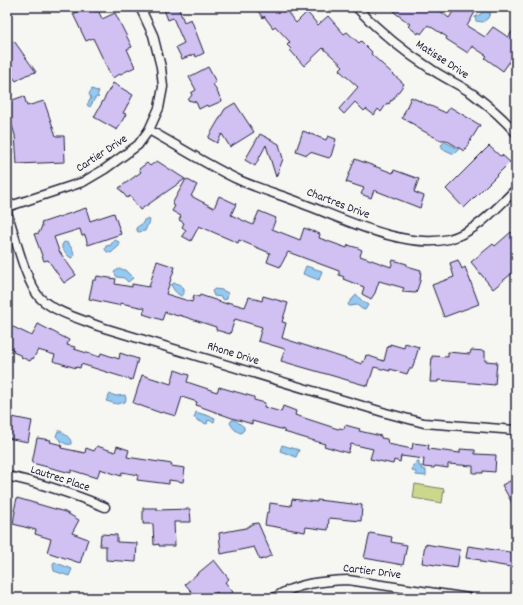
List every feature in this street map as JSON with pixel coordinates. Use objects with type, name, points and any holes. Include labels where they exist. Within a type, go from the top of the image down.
[{"type":"street","name":"Cartier Drive","points":[[7,208],[83,182],[105,169],[138,145],[149,130],[159,108],[163,87],[161,67],[153,35],[140,7]]},
{"type":"street","name":"Matisse Drive","points":[[356,7],[405,51],[431,69],[472,93],[500,115],[516,133]]},
{"type":"street","name":"Chartres Drive","points":[[149,130],[239,180],[376,231],[409,239],[429,242],[449,239],[470,231],[488,218],[516,189]]},
{"type":"street","name":"Rhone Drive","points":[[7,212],[29,279],[39,297],[51,306],[66,314],[108,329],[386,413],[424,423],[516,430]]},
{"type":"street","name":"Lautrec Place","points":[[7,476],[31,481],[71,493],[105,507]]},
{"type":"street","name":"Cartier Drive","points":[[274,598],[304,585],[328,580],[348,580],[469,598]]},
{"type":"green space","points":[[415,484],[444,489],[442,503],[413,498]]},
{"type":"water","points":[[488,7],[491,11],[488,18],[483,22],[476,21],[475,17],[481,14],[484,8]]},
{"type":"water","points":[[92,89],[99,92],[97,95],[99,97],[95,98],[90,107],[87,105],[91,98],[89,94]]},
{"type":"water","points":[[445,142],[459,149],[454,154],[443,149],[441,145]]},
{"type":"water","points":[[147,219],[150,220],[145,231],[138,232],[136,228]]},
{"type":"water","points":[[115,240],[119,242],[119,246],[111,253],[107,252],[105,249],[106,246],[111,245]]},
{"type":"water","points":[[64,242],[68,243],[73,250],[74,256],[71,258],[62,249]]},
{"type":"water","points":[[306,266],[322,271],[319,280],[303,274]]},
{"type":"water","points":[[119,269],[125,270],[133,278],[128,282],[124,278],[117,277],[114,272]]},
{"type":"water","points":[[174,283],[179,284],[184,288],[184,293],[182,296],[177,293],[171,285]]},
{"type":"water","points":[[215,289],[228,293],[227,299],[224,300],[221,297],[214,296],[212,291]]},
{"type":"water","points":[[357,295],[368,305],[365,310],[357,305],[349,306],[348,304]]},
{"type":"water","points":[[110,394],[116,396],[125,395],[125,402],[117,404],[106,401]]},
{"type":"water","points":[[196,412],[215,418],[214,422],[208,420],[207,424],[196,420],[197,419],[194,418]]},
{"type":"water","points":[[232,420],[235,420],[244,427],[244,430],[241,433],[232,426],[230,423]]},
{"type":"water","points":[[58,431],[61,431],[68,437],[71,444],[65,443],[56,436]]},
{"type":"water","points":[[282,445],[299,450],[296,457],[280,451]]},
{"type":"water","points":[[416,461],[419,462],[419,466],[422,466],[421,469],[426,470],[426,476],[416,475],[416,472],[412,471],[413,465],[416,465]]},
{"type":"water","points":[[54,562],[72,569],[69,576],[54,571]]},
{"type":"building","points":[[88,7],[94,7],[96,12],[98,10],[102,19],[115,13],[132,47],[127,49],[135,67],[112,78],[93,38],[86,41],[73,14]]},
{"type":"building","points":[[163,7],[178,7],[184,22],[191,19],[204,53],[196,57],[195,54],[182,59],[176,47],[184,43],[173,18],[168,20]]},
{"type":"building","points":[[255,7],[283,7],[296,23],[307,12],[318,25],[328,16],[344,34],[347,32],[359,43],[361,41],[372,52],[371,54],[404,84],[392,101],[391,100],[389,104],[387,103],[381,112],[378,109],[374,115],[366,109],[364,111],[355,102],[344,114],[339,109],[358,87],[339,70],[343,66],[323,48],[304,66],[287,45],[290,42],[275,26],[273,28],[264,16],[263,18]]},
{"type":"building","points":[[398,7],[435,7],[449,18],[456,7],[478,7],[467,26],[485,37],[493,27],[508,37],[516,27],[516,52],[503,71],[485,58],[487,56],[472,46],[468,53],[428,25],[421,34],[419,32],[418,34],[408,26],[410,24],[394,12]]},
{"type":"building","points":[[14,41],[36,72],[26,75],[16,81],[7,69],[7,46]]},
{"type":"building","points":[[208,67],[216,82],[213,84],[222,101],[199,109],[196,102],[188,100],[192,95],[191,93],[196,90],[189,77]]},
{"type":"building","points":[[113,83],[133,95],[123,113],[126,114],[117,130],[94,117]]},
{"type":"building","points":[[24,96],[27,106],[44,101],[56,136],[64,136],[65,162],[17,164],[15,135],[7,110],[7,102]]},
{"type":"building","points":[[411,97],[446,113],[450,107],[480,125],[464,151],[446,140],[440,140],[402,118]]},
{"type":"building","points":[[235,103],[254,132],[230,147],[222,134],[217,143],[208,138],[225,109]]},
{"type":"building","points":[[303,131],[326,140],[328,136],[336,139],[331,156],[329,158],[310,152],[307,155],[296,151]]},
{"type":"building","points":[[260,134],[279,144],[283,159],[276,177],[266,145],[255,166],[245,160]]},
{"type":"building","points":[[489,146],[500,156],[502,155],[510,162],[464,208],[446,189]]},
{"type":"building","points":[[355,159],[393,173],[394,170],[419,179],[414,192],[424,196],[420,208],[374,190],[371,198],[361,194],[364,188],[346,182]]},
{"type":"building","points":[[157,161],[185,179],[140,210],[130,196],[127,198],[119,188],[141,172],[139,169],[147,163],[150,166]]},
{"type":"building","points":[[186,179],[197,185],[191,196],[214,208],[219,196],[236,204],[231,215],[253,225],[259,211],[276,218],[272,229],[300,240],[304,228],[320,234],[319,238],[347,248],[348,245],[362,250],[360,256],[391,267],[393,260],[421,270],[420,281],[416,293],[402,292],[404,288],[379,281],[375,293],[371,299],[362,294],[364,287],[343,279],[344,277],[339,275],[339,271],[288,252],[280,267],[267,262],[270,253],[239,240],[238,243],[199,226],[191,241],[182,236],[186,230],[182,227],[184,223],[179,220],[181,216],[172,211],[175,206],[172,204]]},
{"type":"building","points":[[86,208],[90,221],[114,213],[121,234],[88,245],[85,235],[82,236],[80,229],[54,237],[59,251],[76,275],[64,283],[48,260],[44,261],[34,234],[39,233],[42,226],[41,223]]},
{"type":"building","points":[[516,231],[516,270],[493,289],[471,262],[493,244],[495,246],[511,232],[513,234]]},
{"type":"building","points":[[458,260],[462,269],[465,267],[479,304],[444,317],[432,285],[454,277],[450,263]]},
{"type":"building","points":[[157,261],[175,267],[166,294],[192,302],[194,295],[199,297],[200,295],[227,304],[227,302],[245,307],[249,297],[262,301],[263,296],[288,303],[282,322],[286,323],[282,338],[362,364],[362,361],[364,362],[366,355],[384,361],[388,345],[390,346],[390,344],[404,348],[405,343],[419,347],[412,369],[409,369],[407,374],[390,369],[390,371],[374,367],[368,386],[281,361],[285,349],[258,341],[262,327],[235,319],[230,334],[216,330],[216,327],[179,315],[165,312],[162,320],[143,314],[145,308],[120,303],[120,305],[117,305],[89,299],[93,280],[96,280],[97,276],[116,279],[115,284],[132,287],[132,284],[149,287]]},
{"type":"building","points":[[7,324],[32,336],[38,324],[69,340],[67,345],[75,347],[74,349],[100,357],[101,353],[119,359],[120,353],[138,359],[132,380],[81,364],[80,368],[76,368],[53,361],[55,355],[38,350],[33,359],[32,358],[30,361],[21,357],[22,356],[13,352],[14,350],[7,347]]},
{"type":"building","points":[[471,350],[485,351],[485,361],[497,362],[495,385],[438,380],[438,382],[430,382],[432,356],[448,357],[448,352],[470,354]]},
{"type":"building","points":[[175,370],[189,375],[187,382],[217,392],[219,387],[254,397],[254,400],[265,403],[264,407],[281,412],[283,406],[296,411],[295,415],[338,429],[344,429],[345,425],[360,429],[359,431],[381,436],[381,438],[387,439],[388,444],[412,449],[413,443],[429,445],[428,449],[460,453],[460,449],[475,450],[475,454],[496,455],[495,472],[483,471],[483,473],[473,473],[473,466],[448,464],[448,468],[435,466],[434,468],[423,467],[424,459],[401,456],[400,462],[394,460],[393,464],[370,459],[373,449],[351,444],[348,453],[324,446],[325,444],[284,432],[284,430],[252,421],[252,424],[232,418],[196,405],[197,402],[182,397],[176,416],[161,413],[133,403],[142,375],[171,384]]},
{"type":"building","points":[[7,416],[32,421],[28,442],[7,438]]},
{"type":"building","points":[[37,438],[51,440],[50,442],[62,445],[61,448],[85,453],[86,448],[94,451],[97,446],[115,452],[117,446],[129,450],[127,457],[172,464],[171,466],[185,468],[183,482],[169,480],[169,484],[137,480],[138,475],[122,472],[121,476],[100,469],[97,478],[71,470],[71,473],[32,463]]},
{"type":"building","points":[[516,478],[516,510],[502,485]]},
{"type":"building","points":[[17,498],[65,512],[79,520],[72,533],[88,539],[80,563],[47,552],[51,539],[35,534],[36,530],[13,524]]},
{"type":"building","points":[[292,499],[362,505],[361,521],[329,518],[328,530],[306,527],[305,532],[265,525],[270,503],[291,506]]},
{"type":"building","points":[[143,508],[157,508],[157,510],[190,509],[191,522],[174,522],[175,546],[159,546],[159,544],[154,545],[153,524],[143,524]]},
{"type":"building","points":[[258,523],[272,555],[260,560],[254,547],[221,554],[219,533],[246,528],[252,524]]},
{"type":"building","points":[[370,533],[392,537],[391,542],[407,545],[403,565],[364,558]]},
{"type":"building","points":[[101,534],[117,535],[117,542],[137,543],[136,562],[106,560],[106,546],[100,546]]},
{"type":"building","points":[[425,544],[460,550],[457,568],[422,563]]},
{"type":"building","points":[[468,546],[516,553],[516,568],[466,558]]},
{"type":"building","points":[[214,560],[229,579],[225,582],[233,592],[226,598],[221,598],[217,592],[208,598],[197,598],[185,584]]}]
